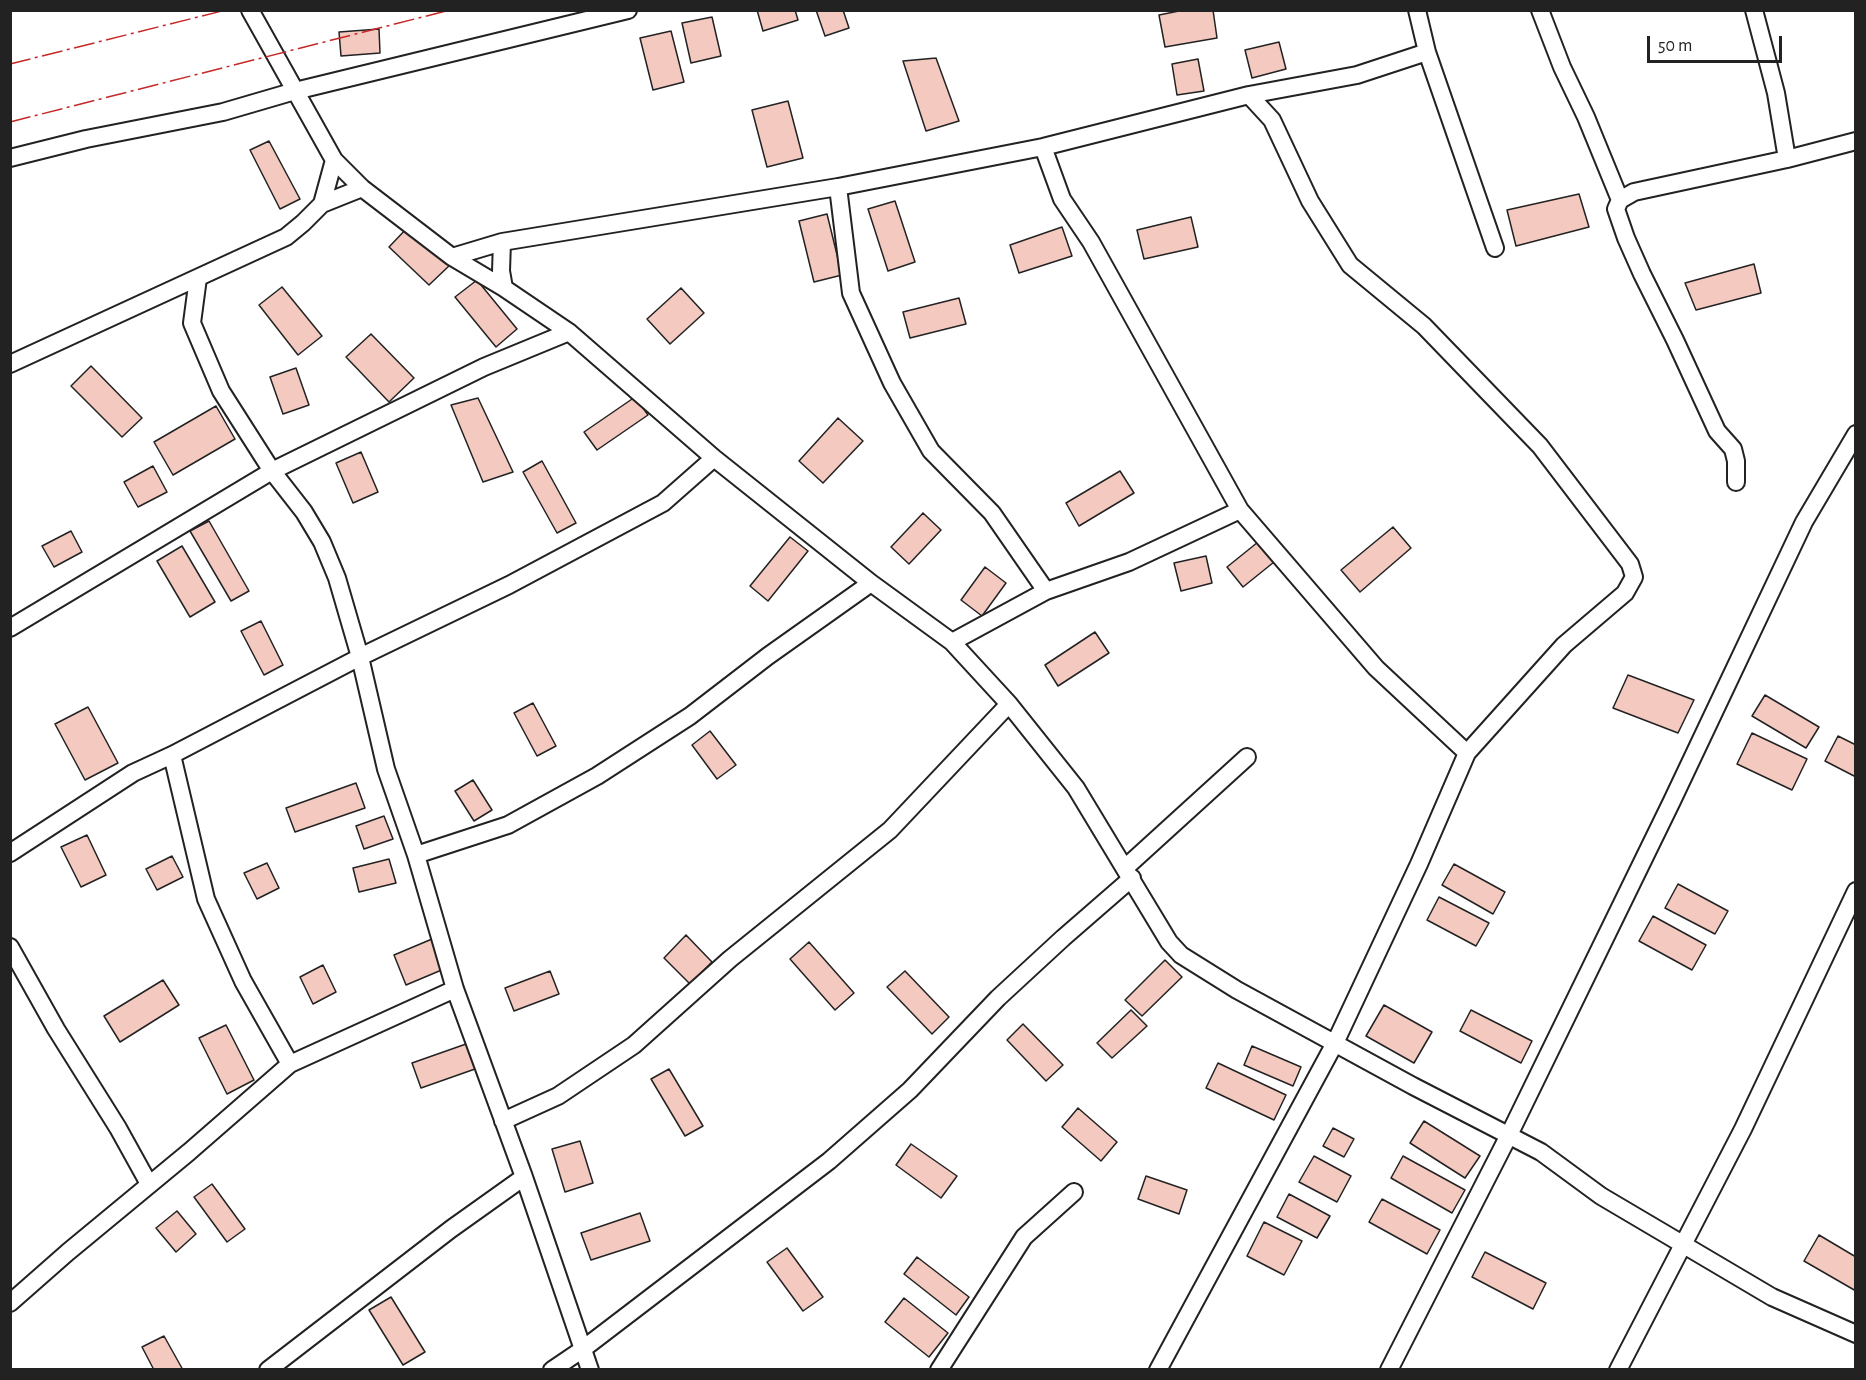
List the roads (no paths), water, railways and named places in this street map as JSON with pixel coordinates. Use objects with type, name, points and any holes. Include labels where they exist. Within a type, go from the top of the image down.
[{"type":"street","points":[[10,158],[86,139],[223,112],[295,91],[628,10]]},
{"type":"street","points":[[1416,10],[1427,52],[1495,248]]},
{"type":"street","points":[[1540,10],[1620,201]]},
{"type":"street","points":[[1754,10],[1776,93],[1787,159]]},
{"type":"street","points":[[254,12],[334,160],[362,188],[452,257],[504,288],[569,332],[714,458],[872,583],[952,642],[1009,704],[1076,788],[1169,942],[1181,955],[1237,990],[1413,1086],[1541,1152],[1601,1196],[1772,1297],[1856,1334]]},
{"type":"street","points":[[452,257],[502,242],[838,187],[1043,147],[1249,95],[1357,75],[1427,52]]},
{"type":"street","points":[[1272,120],[1278,91]]},
{"type":"street","points":[[1158,1370],[1335,1043],[1419,864],[1467,753],[1564,645],[1625,593],[1634,578],[1630,564],[1540,446],[1424,326],[1350,265],[1310,201],[1272,120],[1249,95]]},
{"type":"street","points":[[1736,482],[1733,449],[1717,431],[1676,340],[1642,274],[1616,210],[1620,201],[1634,192],[1787,159],[1856,141]]},
{"type":"street","points":[[1043,147],[1062,199],[1091,242],[1240,510],[1376,668],[1467,753]]},
{"type":"street","points":[[322,204],[334,160]]},
{"type":"street","points":[[838,187],[851,293],[892,383],[931,451],[992,513],[1046,591]]},
{"type":"street","points":[[10,364],[286,237],[322,204],[362,188]]},
{"type":"street","points":[[502,242],[501,271],[504,288]]},
{"type":"street","points":[[198,278],[192,323],[221,391],[272,471],[304,512],[322,542],[337,578],[360,657],[386,769],[416,855],[455,988],[524,1177],[590,1370]]},
{"type":"street","points":[[10,628],[272,471],[484,367],[569,332]]},
{"type":"street","points":[[1389,1370],[1509,1135],[1672,801],[1804,522],[1856,434]]},
{"type":"street","points":[[10,853],[133,773],[360,657],[509,585],[663,503],[714,458]]},
{"type":"street","points":[[952,642],[1046,591],[1129,562],[1240,510]]},
{"type":"street","points":[[416,855],[508,825],[597,776],[690,716],[768,656],[872,583]]},
{"type":"street","points":[[503,1120],[558,1096],[634,1045],[730,959],[890,830],[1009,704]]},
{"type":"street","points":[[172,754],[206,899],[243,981],[291,1064]]},
{"type":"street","points":[[552,1370],[583,1349],[829,1161],[910,1090],[998,998],[1063,938],[1247,757]]},
{"type":"street","points":[[1618,1370],[1743,1130],[1856,891]]},
{"type":"street","points":[[10,948],[149,1184]]},
{"type":"street","points":[[10,1303],[291,1064],[455,988]]},
{"type":"street","points":[[268,1370],[451,1229],[524,1177]]},
{"type":"street","points":[[939,1370],[1024,1238],[1074,1192]]}]
